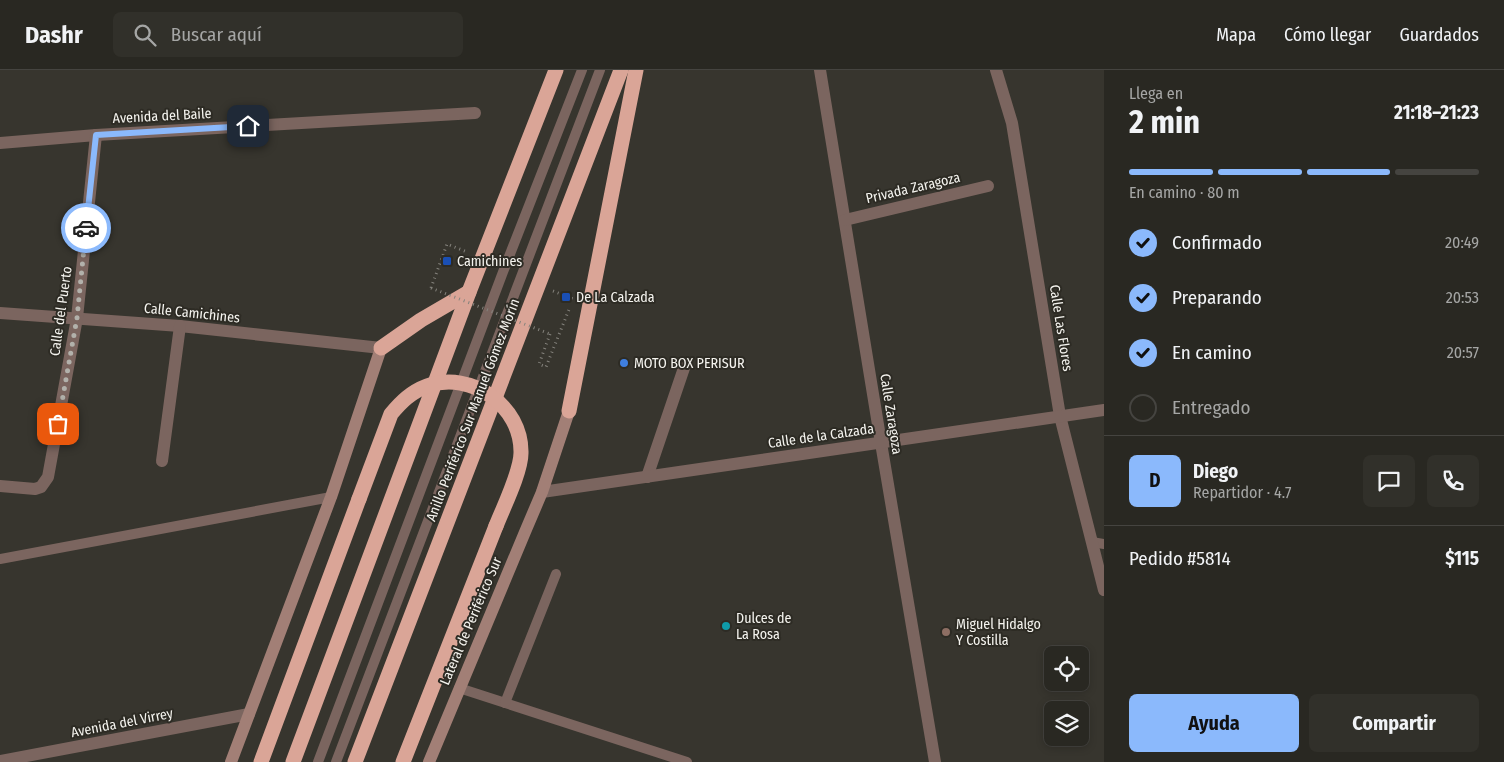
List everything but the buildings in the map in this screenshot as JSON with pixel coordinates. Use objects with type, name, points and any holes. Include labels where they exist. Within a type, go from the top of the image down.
[{"type":"highway","points":[[293,762],[469,292],[556,70]]},
{"type":"highway","name":"Anillo Periférico Sur Manuel Gómez Morín","points":[[356,762],[621,70]]},
{"type":"highway","points":[[569,411],[636,70]]},
{"type":"highway","points":[[382,348],[421,320],[469,292]]},
{"type":"highway","points":[[261,762],[391,414],[398,404],[412,393],[428,385],[452,382],[475,387],[496,399],[511,417],[519,440],[520,464],[403,762]]},
{"type":"street","name":"Calle Zaragoza","points":[[820,70],[934,762]]},
{"type":"street","name":"Calle Las Flores","points":[[996,70],[1012,123],[1060,416],[1098,543],[1104,590]]},
{"type":"street","name":"Avenida del Baile","points":[[0,143],[96,135],[475,112]]},
{"type":"street","name":"Calle del Puerto","points":[[0,486],[35,488],[42,486],[48,477],[77,318],[96,135]]},
{"type":"street","name":"Privada Zaragoza","points":[[845,220],[988,186]]},
{"type":"street","name":"Calle Camichines","points":[[0,313],[180,326],[382,348]]},
{"type":"street","points":[[162,461],[180,326]]},
{"type":"street","points":[[230,762],[331,497],[382,348]]},
{"type":"street","points":[[647,477],[684,368]]},
{"type":"street","name":"Calle de la Calzada","points":[[542,492],[1104,410]]},
{"type":"street","name":"Lateral de Periférico Sur","points":[[429,762],[542,492],[569,411]]},
{"type":"street","name":"Avenida del Virrey","points":[[0,761],[249,714]]},
{"type":"lane","points":[[318,762],[503,272],[582,70]]},
{"type":"lane","points":[[336,762],[600,70]]},
{"type":"lane","points":[[0,559],[331,497]]},
{"type":"lane","points":[[505,703],[556,574]]},
{"type":"lane","points":[[460,688],[687,762]]},
{"type":"path","points":[[482,258],[447,244],[431,288],[550,334],[539,364],[546,368],[573,299],[538,285]]},
{"type":"way so far","points":[[58,424],[77,318],[86,228]]},
{"type":"place","name":"Camichines","points":[[447,261]]},
{"type":"place","name":"De La Calzada","points":[[566,297]]},
{"type":"place","name":"MOTO BOX PERISUR","points":[[624,363]]},
{"type":"place","name":"Dulces de La Rosa","points":[[726,626]]},
{"type":"place","name":"Miguel Hidalgo Y Costilla","points":[[946,632]]},
{"type":"route","points":[[86,228],[96,135],[248,126]]}]
